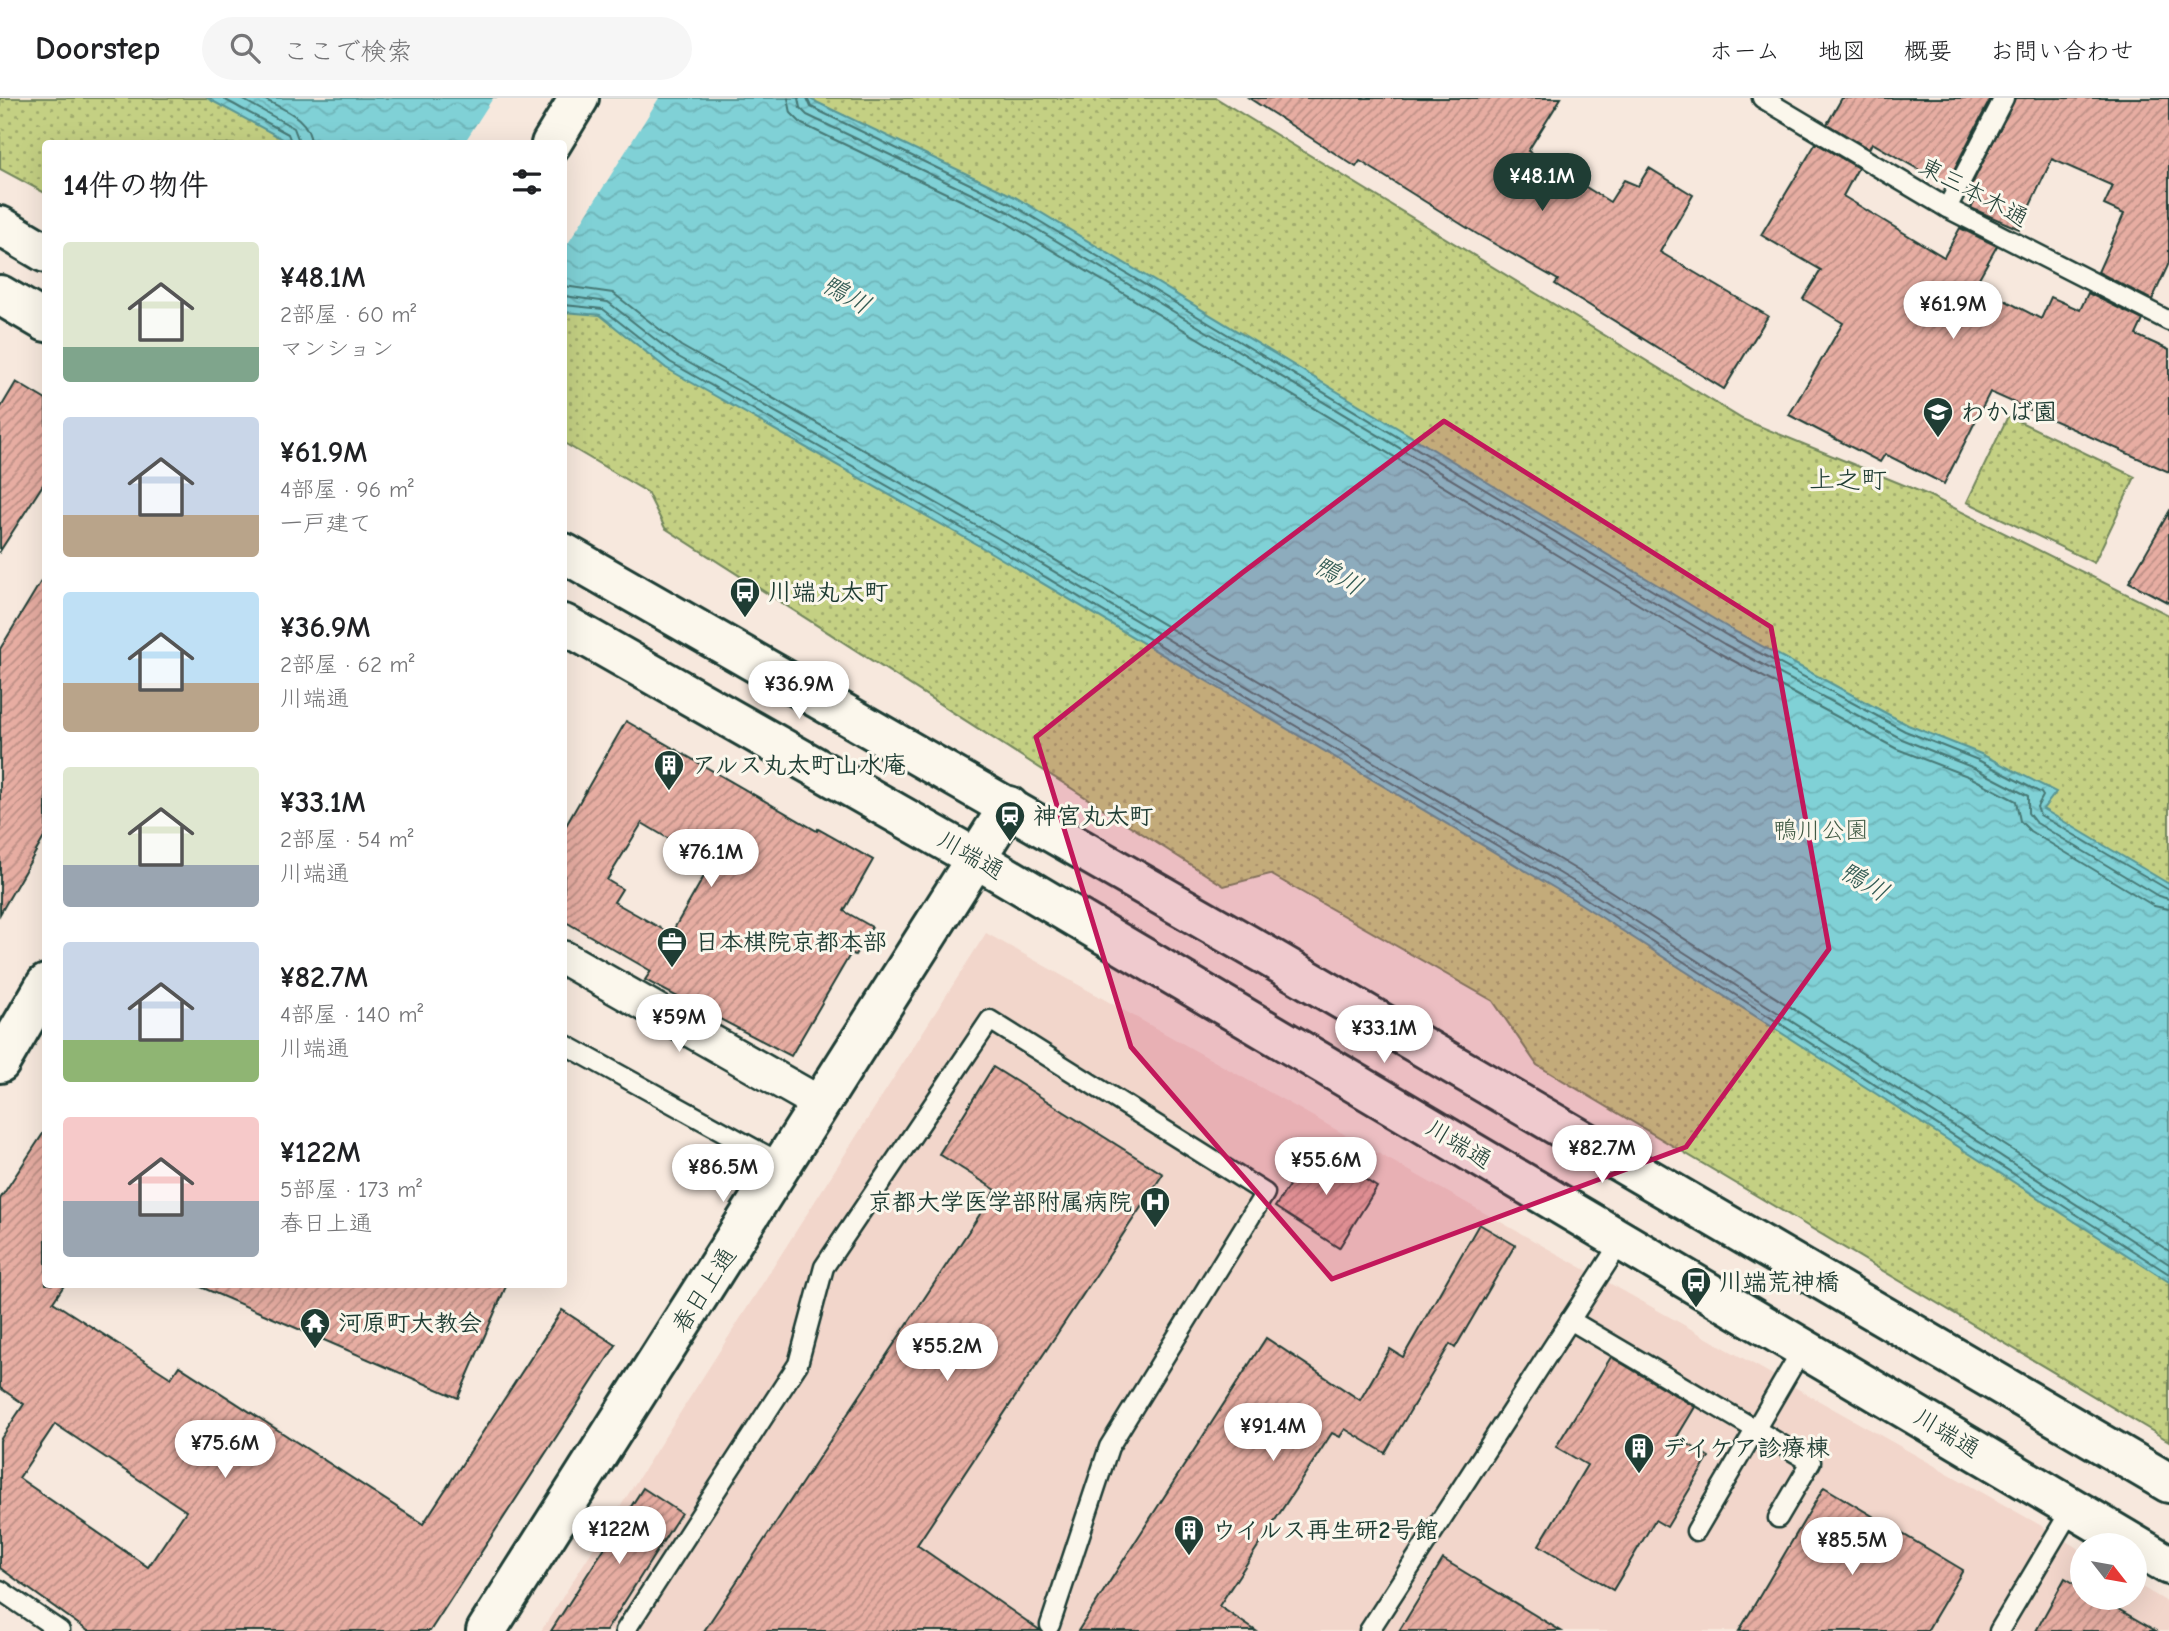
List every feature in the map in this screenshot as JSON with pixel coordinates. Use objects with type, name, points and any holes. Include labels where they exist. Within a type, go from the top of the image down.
[{"type":"street","points":[[553,140],[579,98]]},
{"type":"street","points":[[0,226],[42,251]]},
{"type":"street","points":[[0,295],[42,320]]},
{"type":"street","points":[[567,555],[1009,806],[2169,1483]]},
{"type":"street","name":"川端通","points":[[567,626],[977,859],[2169,1565]]},
{"type":"street","name":"春日上通","points":[[493,1629],[1009,806]]},
{"type":"street","points":[[567,960],[821,1104]]},
{"type":"street","points":[[0,1062],[42,991]]},
{"type":"lane","name":"東三本木通","points":[[1762,98],[1947,208],[2169,321]]},
{"type":"lane","points":[[1947,208],[2004,98]]},
{"type":"lane","points":[[625,1631],[798,1364],[824,1267],[990,1020],[1265,1193],[1109,1447],[1050,1625]]},
{"type":"lane","points":[[567,1046],[784,1165]]},
{"type":"lane","points":[[1369,1631],[1622,1240]]},
{"type":"lane","points":[[1570,1320],[1811,1462],[1778,1518]]},
{"type":"lane","points":[[1696,1531],[1803,1348]]},
{"type":"lane","points":[[1999,1631],[2072,1508]]},
{"type":"lane","points":[[0,1590],[60,1631]]},
{"type":"highlighted area","points":[[1444,421],[1771,627],[1829,949],[1686,1147],[1332,1279],[1131,1047],[1036,737],[1242,573]]},
{"type":"shaded area","name":"京都大学医学部附属病院","points":[[986,933],[2070,1544],[2070,1610],[2147,1610],[2147,1590],[2169,1603],[2169,1631],[541,1631]]},
{"type":"green space","name":"鴨川公園","points":[[0,98],[1216,98],[1742,419],[1926,494],[2169,615],[2169,1441],[1537,1065],[1493,1001],[1270,874],[1224,886],[665,528],[647,492],[567,445],[567,140],[42,140],[42,191],[0,169]]},
{"type":"green space","points":[[2008,416],[2135,477],[2094,563],[1967,502]]},
{"type":"water","name":"鴨川","points":[[207,98],[808,98],[1015,197],[1732,630],[1908,725],[1981,754],[2056,792],[2043,809],[2169,884],[2169,1282],[1573,899],[990,552],[666,368],[600,315],[567,312],[567,140],[284,140]]},
{"type":"pier","points":[[493,98],[659,98],[567,245],[567,140],[466,140]]},
{"type":"building","points":[[1249,98],[1561,98],[1528,151],[1610,202],[1624,180],[1638,186],[1649,168],[1693,195],[1660,252],[1768,316],[1724,389],[1555,284],[1558,280],[1477,234],[1360,161],[1356,167]]},
{"type":"building","points":[[1842,98],[1991,98],[1946,185],[1872,143],[1869,149],[1827,124]]},
{"type":"building","points":[[2015,98],[2169,98],[2169,263],[2152,300],[2098,272],[2124,214],[2104,205],[2113,186],[2052,159],[2019,229],[1971,208],[1975,201],[1966,196]]},
{"type":"building","points":[[1816,143],[1858,168],[1843,196],[1944,257],[1960,228],[1997,246],[1975,285],[2041,319],[2051,297],[2080,310],[2088,293],[2143,320],[2136,335],[2169,350],[2169,472],[1990,392],[1944,484],[1885,454],[1880,462],[1789,415],[1843,323],[1803,299],[1821,270],[1761,235]]},
{"type":"building","points":[[16,382],[42,398],[42,486],[0,551],[0,409]]},
{"type":"building","points":[[2169,512],[2169,603],[2129,582]]},
{"type":"building","points":[[42,580],[42,841],[0,914],[0,649]]},
{"type":"building","points":[[626,721],[817,831],[818,829],[873,860],[844,911],[872,927],[855,955],[851,953],[791,1056],[645,980],[651,971],[567,923],[567,824]],"holes":[[[642,823],[711,864],[671,934],[614,902],[622,889],[607,880]]]},
{"type":"building","points":[[993,1067],[1163,1174],[917,1545],[1041,1631],[704,1631],[996,1190],[939,1154]]},
{"type":"building","points":[[42,1135],[42,1288],[62,1288],[53,1302],[171,1378],[179,1366],[423,1524],[562,1310],[616,1345],[430,1631],[88,1631],[0,1568],[0,1440],[24,1404],[0,1388],[0,1199]],"holes":[[[55,1424],[186,1511],[148,1567],[19,1478]]]},
{"type":"building","points":[[1314,1147],[1377,1187],[1339,1248],[1275,1207]]},
{"type":"building","points":[[1479,1224],[1515,1245],[1455,1348],[1450,1344],[1385,1453],[1345,1429],[1340,1437],[1332,1433],[1219,1606],[1256,1631],[1078,1631],[1266,1338],[1360,1400],[1390,1349],[1403,1357]]},
{"type":"building","points":[[203,1288],[505,1288],[458,1398]]},
{"type":"building","name":"デイケア診療棟","points":[[1611,1357],[1695,1407],[1677,1437],[1709,1457],[1667,1527],[1655,1520],[1613,1590],[1539,1545],[1587,1465],[1556,1447]]},
{"type":"building","points":[[1824,1487],[1963,1570],[1927,1631],[1739,1631]]},
{"type":"building","points":[[643,1488],[681,1513],[606,1631],[551,1631]]},
{"type":"building","points":[[1443,1559],[1461,1570],[1561,1631],[1399,1631]]},
{"type":"building","points":[[2065,1578],[2070,1581],[2070,1610],[2120,1610],[2156,1631],[2036,1631]]},
{"type":"place","name":"わかば園","points":[[1938,439]]},
{"type":"place","name":"川端丸太町","points":[[745,619]]},
{"type":"place","name":"アルス丸太町山水庵","points":[[669,792]]},
{"type":"place","name":"神宮丸太町","points":[[1010,843]]},
{"type":"place","name":"日本棋院京都本部","points":[[672,969]]},
{"type":"place","name":"京都大学医学部附属病院","points":[[1155,1229]]},
{"type":"place","name":"川端荒神橋","points":[[1696,1309]]},
{"type":"place","name":"河原町大教会","points":[[315,1350]]},
{"type":"place","name":"デイケア診療棟","points":[[1639,1475]]},
{"type":"place","name":"ウイルス再生研2号館","points":[[1189,1557]]},
{"type":"district","name":"上之町","points":[[1848,480]]}]
